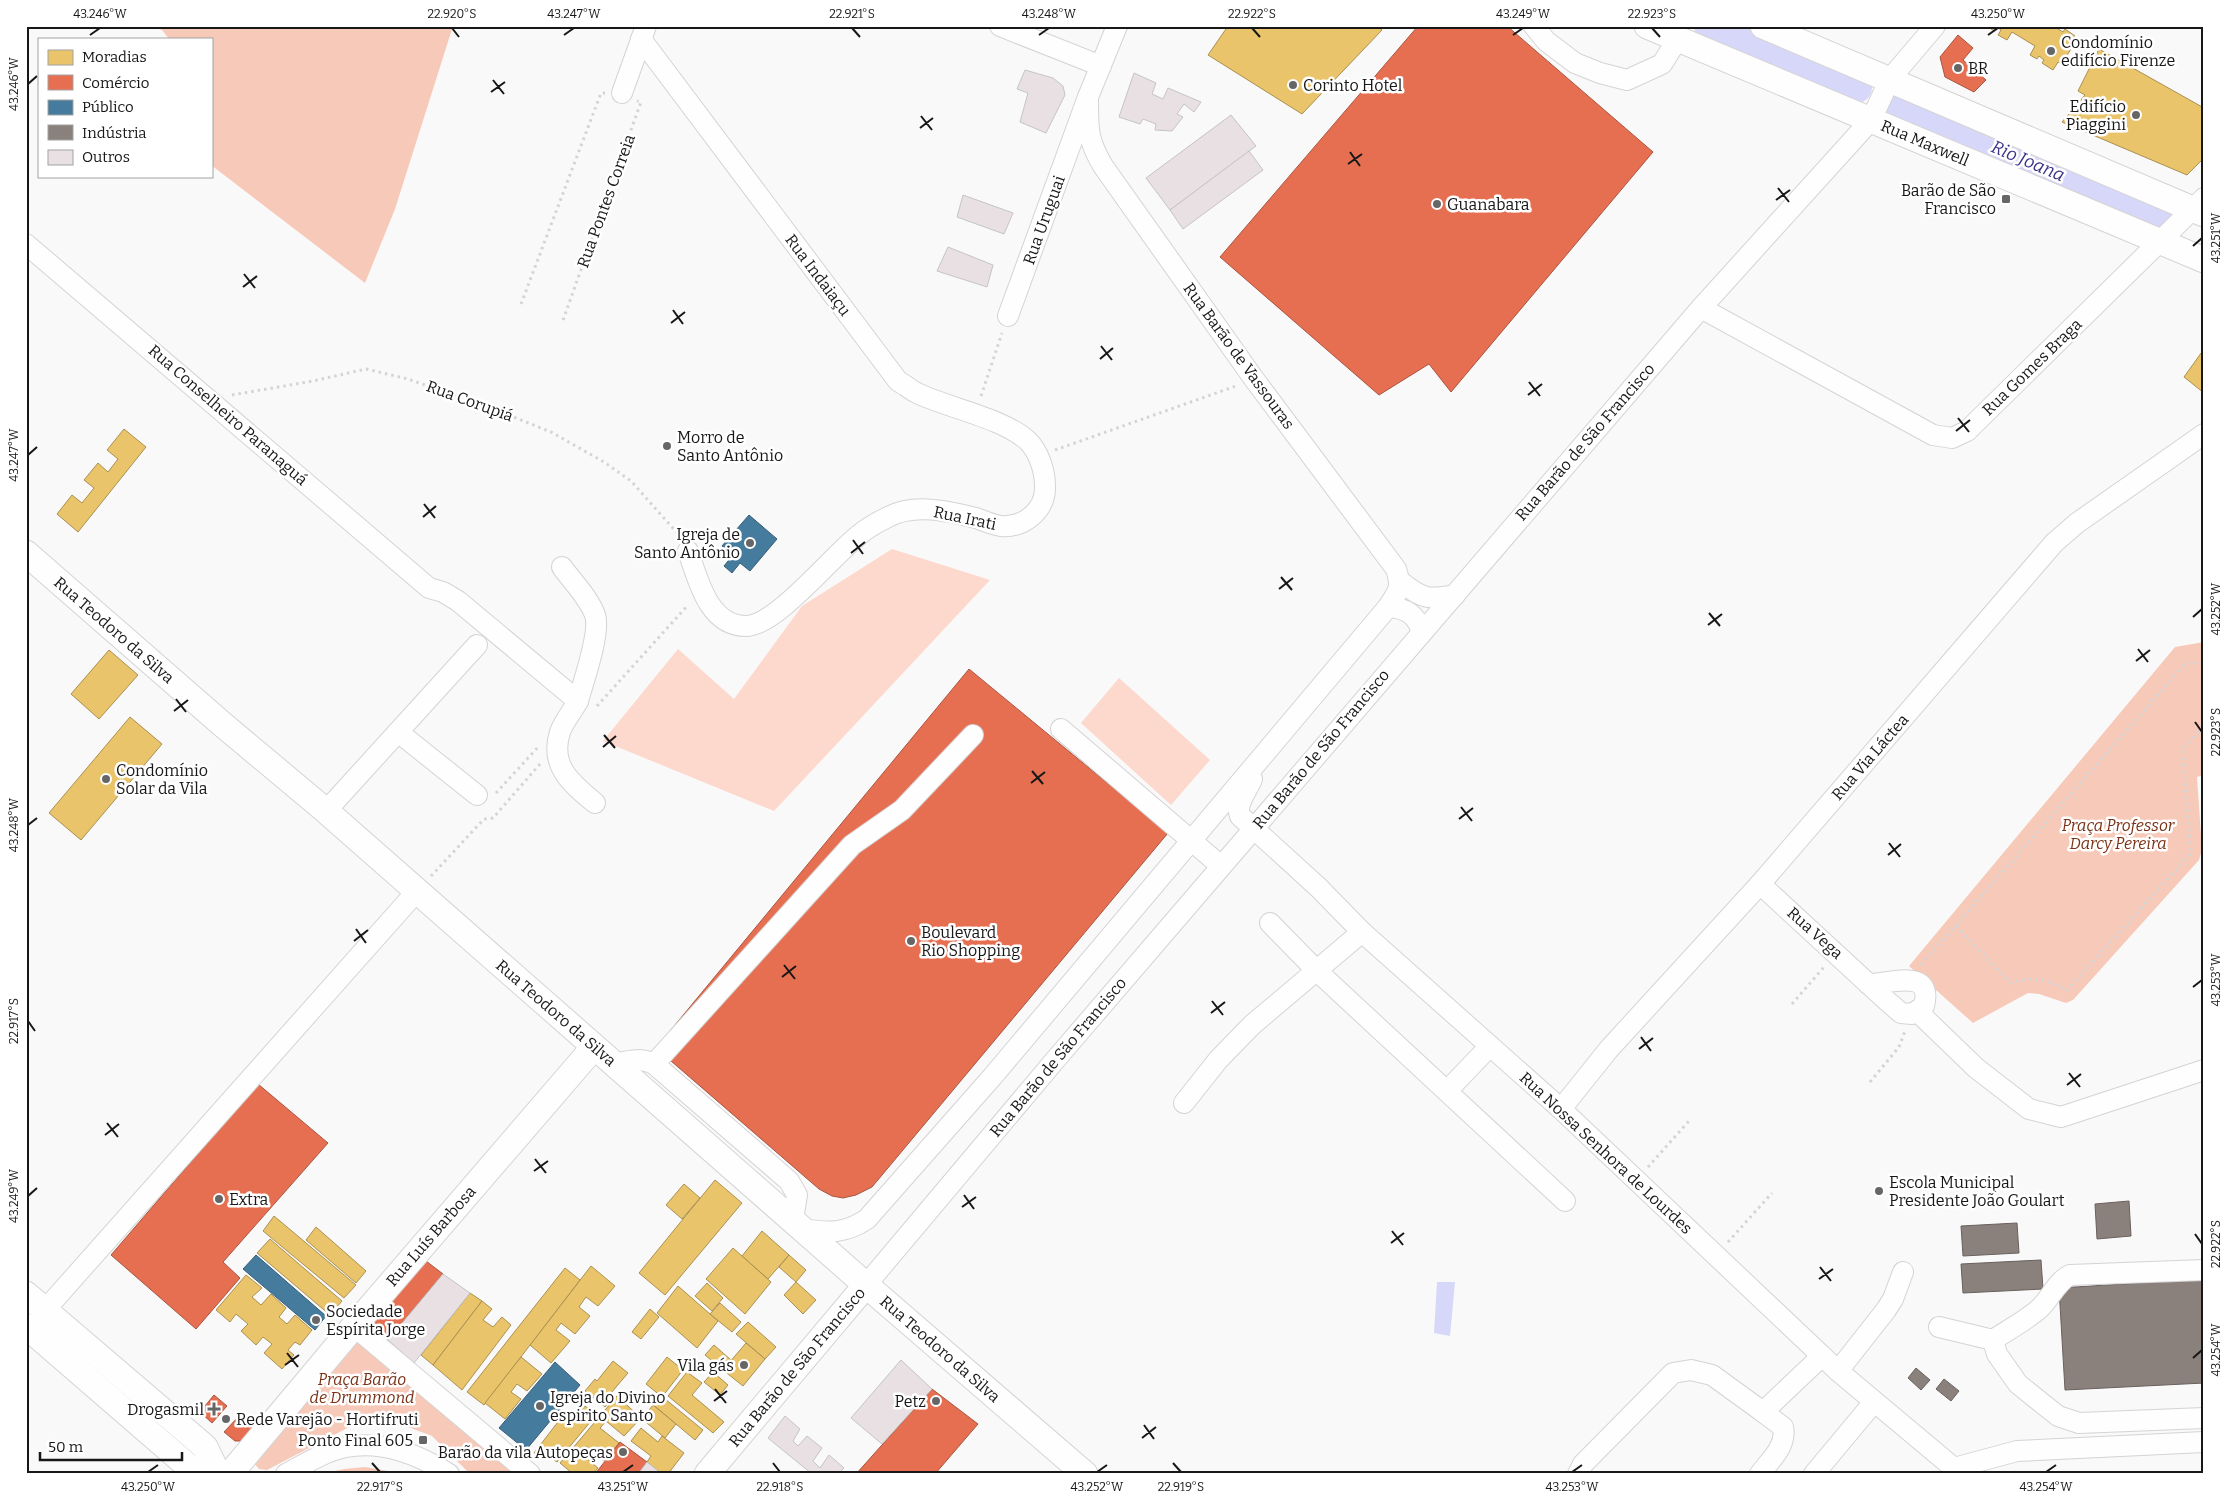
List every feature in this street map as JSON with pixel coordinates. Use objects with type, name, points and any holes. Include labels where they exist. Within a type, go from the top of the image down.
[{"type":"main road","name":"Rua Maxwell","points":[[1646,26],[2204,260]]},
{"type":"main road","points":[[1763,26],[2200,207]]},
{"type":"main road","name":"Rua Teodoro da Silva","points":[[30,564],[326,811],[694,1135],[1085,1474]]},
{"type":"main road","name":"Rua Luís Barbosa","points":[[230,1474],[354,1326],[594,1047]]},
{"type":"main road","name":"Rua Barão de São Francisco","points":[[707,1474],[866,1285]]},
{"type":"main road","points":[[26,1294],[205,1447],[218,1474]]},
{"type":"main road","points":[[26,1326],[188,1467],[202,1474]]},
{"type":"street","points":[[1000,26],[1101,66]]},
{"type":"street","name":"Rua Uruguai","points":[[1008,316],[1088,97],[1117,26]]},
{"type":"street","points":[[1534,26],[1546,41],[1575,63],[1600,73],[1627,80],[1662,64],[1677,40]]},
{"type":"street","name":"Rua Barão de São Francisco","points":[[866,1285],[1038,1079],[1701,308],[1871,120],[1890,79],[1935,26]]},
{"type":"street","points":[[622,93],[643,33]]},
{"type":"street","name":"Rua Indaiaçu","points":[[643,33],[898,381],[917,393],[1003,425],[1028,441],[1038,456]]},
{"type":"street","name":"Rua Barão de Vassouras","points":[[1088,97],[1088,130],[1096,154],[1254,379],[1396,568],[1400,581]]},
{"type":"street","name":"Rua Gomes Braga","points":[[1701,308],[1933,435],[1952,438],[1967,431],[2160,242],[2200,207]]},
{"type":"street","name":"Rua Conselheiro Paranaguá","points":[[26,244],[207,396],[429,588],[443,592],[458,601],[501,635],[578,702]]},
{"type":"street","name":"Rua Via Láctea","points":[[1561,1109],[1609,1049],[1760,884],[2054,543],[2077,523],[2204,434]]},
{"type":"street","name":"Rua Irati","points":[[688,550],[702,589],[714,610],[728,623],[744,626],[757,624],[776,612],[859,535],[899,511],[925,509],[950,512],[1002,526],[1025,522],[1039,509],[1046,488],[1044,473],[1038,456]]},
{"type":"street","points":[[562,567],[592,608],[596,617],[594,641],[578,702],[560,731],[557,753],[562,769],[570,782],[595,803]]},
{"type":"street","points":[[1400,581],[1414,593],[1426,598],[1455,595]]},
{"type":"street","points":[[614,1064],[636,1059],[646,1060],[654,1064],[789,1180],[797,1195],[798,1225],[839,1231],[853,1228],[867,1219],[992,1076],[1388,607],[1398,592],[1400,581]]},
{"type":"street","points":[[1388,607],[1402,608],[1411,613],[1418,621],[1422,632]]},
{"type":"street","points":[[326,811],[477,645]]},
{"type":"street","points":[[1061,729],[1221,866]]},
{"type":"street","points":[[398,732],[486,801]]},
{"type":"street","points":[[654,1064],[852,844],[902,810],[973,735]]},
{"type":"street","name":"Rua Nossa Senhora de Lourdes","points":[[1256,762],[1252,780],[1238,811],[1240,816],[1319,888],[1362,932],[1561,1109],[1838,1371],[1958,1471]]},
{"type":"street","name":"Rua Vega","points":[[1760,884],[1837,952],[1868,984],[1901,1013],[1915,1013],[1976,1068],[2029,1109],[2060,1117],[2204,1070]]},
{"type":"street","points":[[45,1310],[418,891]]},
{"type":"street","points":[[1270,923],[1316,971],[1565,1201]]},
{"type":"street","points":[[1184,1103],[1218,1060],[1252,1025],[1362,932]]},
{"type":"street","points":[[1868,984],[1892,983],[1909,979],[1916,980],[1924,988],[1926,997],[1924,1006],[1915,1013]]},
{"type":"street","points":[[1447,1091],[1490,1046]]},
{"type":"street","points":[[680,1087],[694,1135]]},
{"type":"street","points":[[1939,1327],[1993,1340],[2039,1309],[2061,1279],[2070,1274],[2204,1270]]},
{"type":"street","points":[[1838,1371],[1894,1299],[1903,1272]]},
{"type":"street","points":[[354,1326],[530,1474]]},
{"type":"street","points":[[1993,1340],[1996,1354],[2018,1384],[2058,1416],[2079,1423],[2204,1418]]},
{"type":"street","points":[[1763,1412],[1822,1356]]},
{"type":"street","points":[[1578,1474],[1583,1464],[1673,1373],[1691,1370],[1712,1375],[1783,1427],[1785,1438],[1781,1447],[1760,1474]]},
{"type":"street","points":[[1814,1474],[1874,1402]]},
{"type":"street","points":[[1958,1471],[2017,1451],[2204,1442]]},
{"type":"street","points":[[286,1474],[320,1456],[346,1447],[369,1445],[397,1450],[417,1457],[449,1474]]},
{"type":"path","points":[[521,304],[601,93],[622,93]]},
{"type":"path","name":"Rua Pontes Correia","points":[[563,320],[641,102],[622,93]]},
{"type":"path","points":[[974,414],[1008,316]]},
{"type":"path","name":"Rua Corupiá","points":[[207,396],[240,394],[366,369],[408,379],[502,412],[543,429],[604,462],[631,481],[681,536],[688,550]]},
{"type":"path","points":[[1038,456],[1254,379]]},
{"type":"path","points":[[1909,979],[2186,663],[2204,663]]},
{"type":"path","points":[[1956,926],[2011,983],[2027,978],[2048,981],[2068,990],[2191,853],[2182,749],[2204,726]]},
{"type":"path","points":[[418,891],[484,819],[486,801],[540,744]]},
{"type":"path","points":[[1792,1004],[1837,952]]},
{"type":"path","points":[[1870,1082],[1899,1047],[1915,1013]]},
{"type":"path","points":[[1636,1181],[1689,1121]]},
{"type":"path","points":[[1716,1256],[1772,1193]]},
{"type":"shaded area","points":[[892,549],[990,580],[774,811],[603,741],[678,649],[734,699],[802,606]]},
{"type":"shaded area","points":[[1119,678],[1210,760],[1171,805],[1081,723]]},
{"type":"green space","points":[[149,26],[453,26],[395,209],[365,283],[212,166],[212,38],[168,38],[162,30]]},
{"type":"green space","name":"Praça Professor Darcy Pereira","points":[[2204,642],[2204,775],[2197,777],[2202,850],[2199,860],[2073,1000],[2066,1003],[2039,994],[2028,993],[1973,1023],[1909,966],[2175,647]]},
{"type":"green space","name":"Praça Barão de Drummond","points":[[363,1343],[521,1474],[470,1474],[432,1436],[408,1427],[378,1423],[355,1424],[267,1470],[259,1469],[254,1463],[353,1345]]},
{"type":"green space","points":[[365,1467],[405,1474],[321,1474],[344,1469]]},
{"type":"water","points":[[1437,1282],[1455,1282],[1450,1336],[1434,1333]]},
{"type":"building: Moradias","name":"Corinto Hotel","points":[[1228,26],[1377,26],[1382,30],[1302,114],[1208,55]]},
{"type":"building: Moradias","name":"Condomínio edifício Firenze","points":[[1987,26],[2060,26],[2058,29],[2063,32],[2065,29],[2075,36],[2070,45],[2072,47],[2062,64],[2058,62],[2053,70],[2042,63],[2044,60],[2039,56],[2037,59],[2030,55],[2035,46],[2012,32],[2007,40],[1998,35],[2001,30],[1997,27],[1994,31]]},
{"type":"building: Moradias","name":"Edifício Piaggini","points":[[2099,49],[2204,108],[2204,158],[2187,175],[2062,122],[2085,95],[2078,91]]},
{"type":"building: Moradias","points":[[2204,349],[2204,393],[2184,377]]},
{"type":"building: Moradias","points":[[124,429],[146,447],[78,532],[57,514],[72,495],[82,503],[94,488],[84,480],[98,463],[108,472],[118,459],[107,450]]},
{"type":"building: Moradias","points":[[109,650],[138,675],[99,719],[71,694]]},
{"type":"building: Moradias","name":"Condomínio Solar da Vila","points":[[130,717],[162,744],[81,840],[49,813]]},
{"type":"building: Moradias","points":[[715,1180],[742,1203],[665,1295],[639,1273]]},
{"type":"building: Moradias","points":[[684,1184],[700,1198],[682,1219],[666,1205]]},
{"type":"building: Moradias","points":[[274,1216],[356,1285],[344,1298],[263,1231]]},
{"type":"building: Moradias","points":[[316,1227],[366,1271],[356,1283],[306,1240]]},
{"type":"building: Moradias","points":[[762,1231],[789,1255],[768,1279],[742,1256]]},
{"type":"building: Moradias","points":[[270,1239],[342,1301],[330,1315],[257,1253]]},
{"type":"building: Moradias","points":[[733,1248],[771,1282],[745,1314],[706,1279]]},
{"type":"building: Moradias","points":[[789,1255],[806,1270],[796,1282],[779,1267]]},
{"type":"building: Moradias","points":[[591,1266],[615,1286],[598,1306],[586,1297],[579,1307],[590,1316],[575,1334],[561,1323],[556,1330],[570,1341],[551,1363],[530,1345]]},
{"type":"building: Moradias","points":[[565,1268],[580,1280],[484,1405],[467,1392]]},
{"type":"building: Moradias","points":[[246,1275],[262,1288],[252,1297],[261,1305],[271,1294],[286,1308],[279,1317],[287,1324],[295,1315],[312,1330],[300,1345],[295,1342],[288,1350],[294,1355],[282,1369],[264,1353],[272,1344],[263,1337],[256,1345],[241,1331],[248,1324],[236,1314],[230,1322],[216,1310]]},
{"type":"building: Moradias","points":[[796,1282],[816,1300],[803,1314],[784,1295]]},
{"type":"building: Moradias","points":[[707,1283],[723,1298],[712,1311],[695,1296]]},
{"type":"building: Moradias","points":[[678,1286],[718,1321],[697,1348],[657,1313]]},
{"type":"building: Moradias","points":[[470,1293],[482,1301],[433,1365],[421,1355]]},
{"type":"building: Moradias","points":[[482,1301],[492,1309],[483,1320],[493,1327],[502,1317],[511,1325],[462,1390],[433,1365]]},
{"type":"building: Moradias","points":[[720,1303],[741,1322],[732,1332],[710,1314]]},
{"type":"building: Moradias","points":[[650,1309],[659,1317],[641,1339],[632,1332]]},
{"type":"building: Moradias","points":[[748,1322],[776,1347],[765,1359],[736,1334]]},
{"type":"building: Moradias","name":"Vila gás","points":[[746,1343],[765,1359],[743,1386],[723,1370]]},
{"type":"building: Moradias","points":[[714,1345],[731,1360],[723,1370],[705,1355]]},
{"type":"building: Moradias","points":[[521,1357],[542,1374],[527,1391],[517,1384],[511,1392],[521,1399],[505,1419],[485,1403]]},
{"type":"building: Moradias","points":[[667,1357],[683,1370],[662,1397],[646,1384]]},
{"type":"building: Moradias","points":[[613,1361],[628,1373],[611,1393],[614,1396],[605,1407],[585,1391],[595,1379],[597,1381]]},
{"type":"building: Moradias","points":[[687,1372],[702,1383],[692,1395],[724,1422],[713,1433],[668,1396]]},
{"type":"building: Moradias","points":[[713,1372],[728,1385],[720,1395],[704,1382]]},
{"type":"building: Moradias","points":[[659,1394],[703,1430],[695,1440],[651,1403]]},
{"type":"building: Moradias","points":[[617,1396],[641,1418],[624,1436],[606,1421],[600,1428],[619,1443],[604,1461],[586,1446],[580,1453],[598,1468],[593,1474],[573,1474],[560,1463]]},
{"type":"building: Moradias","points":[[653,1405],[676,1424],[665,1438],[642,1419]]},
{"type":"building: Moradias","points":[[585,1406],[596,1415],[557,1462],[547,1455],[543,1460],[534,1453],[561,1418],[569,1425]]},
{"type":"building: Moradias","points":[[641,1428],[658,1442],[662,1436],[684,1453],[668,1474],[662,1474],[647,1462],[651,1456],[631,1441]]},
{"type":"building: Comércio","name":"Guanabara","points":[[1418,26],[1507,26],[1653,152],[1451,392],[1429,364],[1379,395],[1220,257]]},
{"type":"building: Comércio","name":"BR","points":[[1958,35],[1973,48],[1963,60],[1986,80],[1974,92],[1945,77],[1940,57]]},
{"type":"building: Comércio","name":"Boulevard Rio Shopping","points":[[969,669],[1168,833],[872,1187],[856,1195],[843,1198],[832,1196],[819,1189],[656,1048]]},
{"type":"building: Comércio","name":"Extra","points":[[258,1084],[328,1143],[223,1262],[240,1278],[196,1329],[111,1255]]},
{"type":"building: Comércio","points":[[426,1261],[443,1274],[388,1340],[376,1331],[373,1322]]},
{"type":"building: Comércio","points":[[932,1389],[978,1424],[935,1474],[856,1474]]},
{"type":"building: Comércio","name":"Drogasmil","points":[[214,1395],[227,1406],[212,1423],[200,1412]]},
{"type":"building: Comércio","points":[[240,1415],[255,1426],[242,1441],[235,1441],[224,1432]]},
{"type":"building: Comércio","name":"Barão da vila Autopeças","points":[[620,1442],[647,1462],[638,1474],[595,1474]]},
{"type":"building: Público","name":"Igreja de Santo Antônio","points":[[749,515],[777,539],[750,571],[740,563],[732,573],[724,566],[733,555],[722,546]]},
{"type":"building: Público","points":[[256,1255],[326,1316],[315,1330],[243,1269]]},
{"type":"building: Público","name":"Igreja do Divino espirito Santo","points":[[555,1362],[580,1385],[526,1450],[499,1428]]},
{"type":"building: Indústria","points":[[2129,1201],[2131,1236],[2097,1239],[2095,1204]]},
{"type":"building: Indústria","points":[[2017,1223],[2019,1253],[1963,1256],[1961,1226]]},
{"type":"building: Indústria","points":[[2041,1260],[2043,1289],[1963,1293],[1961,1264]]},
{"type":"building: Indústria","points":[[2204,1279],[2204,1383],[2065,1390],[2059,1288]]},
{"type":"building: Indústria","points":[[1916,1368],[1930,1380],[1921,1390],[1908,1378]]},
{"type":"building: Indústria","points":[[1944,1379],[1959,1391],[1951,1401],[1936,1389]]},
{"type":"building: Outros","points":[[1025,70],[1053,78],[1063,86],[1065,95],[1046,133],[1020,122],[1028,93],[1017,89]]},
{"type":"building: Outros","points":[[1134,73],[1156,83],[1152,94],[1163,99],[1168,88],[1201,102],[1194,112],[1184,104],[1177,114],[1183,117],[1172,131],[1155,130],[1156,124],[1143,119],[1140,124],[1119,117]]},
{"type":"building: Outros","points":[[1231,115],[1256,146],[1170,210],[1146,178]]},
{"type":"building: Outros","points":[[1249,151],[1263,170],[1183,229],[1170,210]]},
{"type":"building: Outros","points":[[963,195],[1013,213],[1004,234],[957,217]]},
{"type":"building: Outros","points":[[948,247],[993,265],[987,287],[937,271]]},
{"type":"building: Outros","points":[[443,1274],[470,1293],[414,1363],[388,1340]]},
{"type":"building: Outros","points":[[901,1360],[932,1389],[882,1444],[851,1418]]},
{"type":"building: Outros","points":[[785,1416],[800,1429],[793,1441],[798,1446],[807,1436],[822,1448],[813,1461],[820,1468],[829,1455],[844,1468],[838,1474],[812,1474],[768,1438]]},
{"type":"building: Outros","points":[[647,1462],[662,1474],[638,1474]]},
{"type":"waterway","name":"Rio Joana","points":[[1711,26],[1855,87]]},
{"type":"waterway","name":"Rio Joana","points":[[1900,106],[2157,216]]},
{"type":"place","name":"Condomínio edifício Firenze","points":[[2051,51]]},
{"type":"place","name":"BR","points":[[1958,68]]},
{"type":"place","name":"Corinto Hotel","points":[[1293,85]]},
{"type":"place","name":"Edifício Piaggini","points":[[2136,115]]},
{"type":"place","name":"Barão de São Francisco","points":[[2006,199]]},
{"type":"place","name":"Guanabara","points":[[1437,204]]},
{"type":"place","name":"Morro de Santo Antônio","points":[[667,446]]},
{"type":"place","name":"Igreja de Santo Antônio","points":[[750,543]]},
{"type":"place","name":"Condomínio Solar da Vila","points":[[106,779]]},
{"type":"place","name":"Boulevard Rio Shopping","points":[[911,941]]},
{"type":"place","name":"Escola Municipal Presidente João Goulart","points":[[1879,1191]]},
{"type":"place","name":"Extra","points":[[219,1199]]},
{"type":"place","name":"Sociedade Espírita Jorge","points":[[316,1320]]},
{"type":"place","name":"Vila gás","points":[[744,1365]]},
{"type":"place","name":"Petz","points":[[936,1401]]},
{"type":"place","name":"Igreja do Divino espirito Santo","points":[[540,1406]]},
{"type":"place","name":"Drogasmil","points":[[214,1409]]},
{"type":"place","name":"Rede Varejão - Hortifruti","points":[[226,1419]]},
{"type":"place","name":"Ponto Final 605","points":[[423,1440]]},
{"type":"place","name":"Barão da vila Autopeças","points":[[623,1452]]}]
